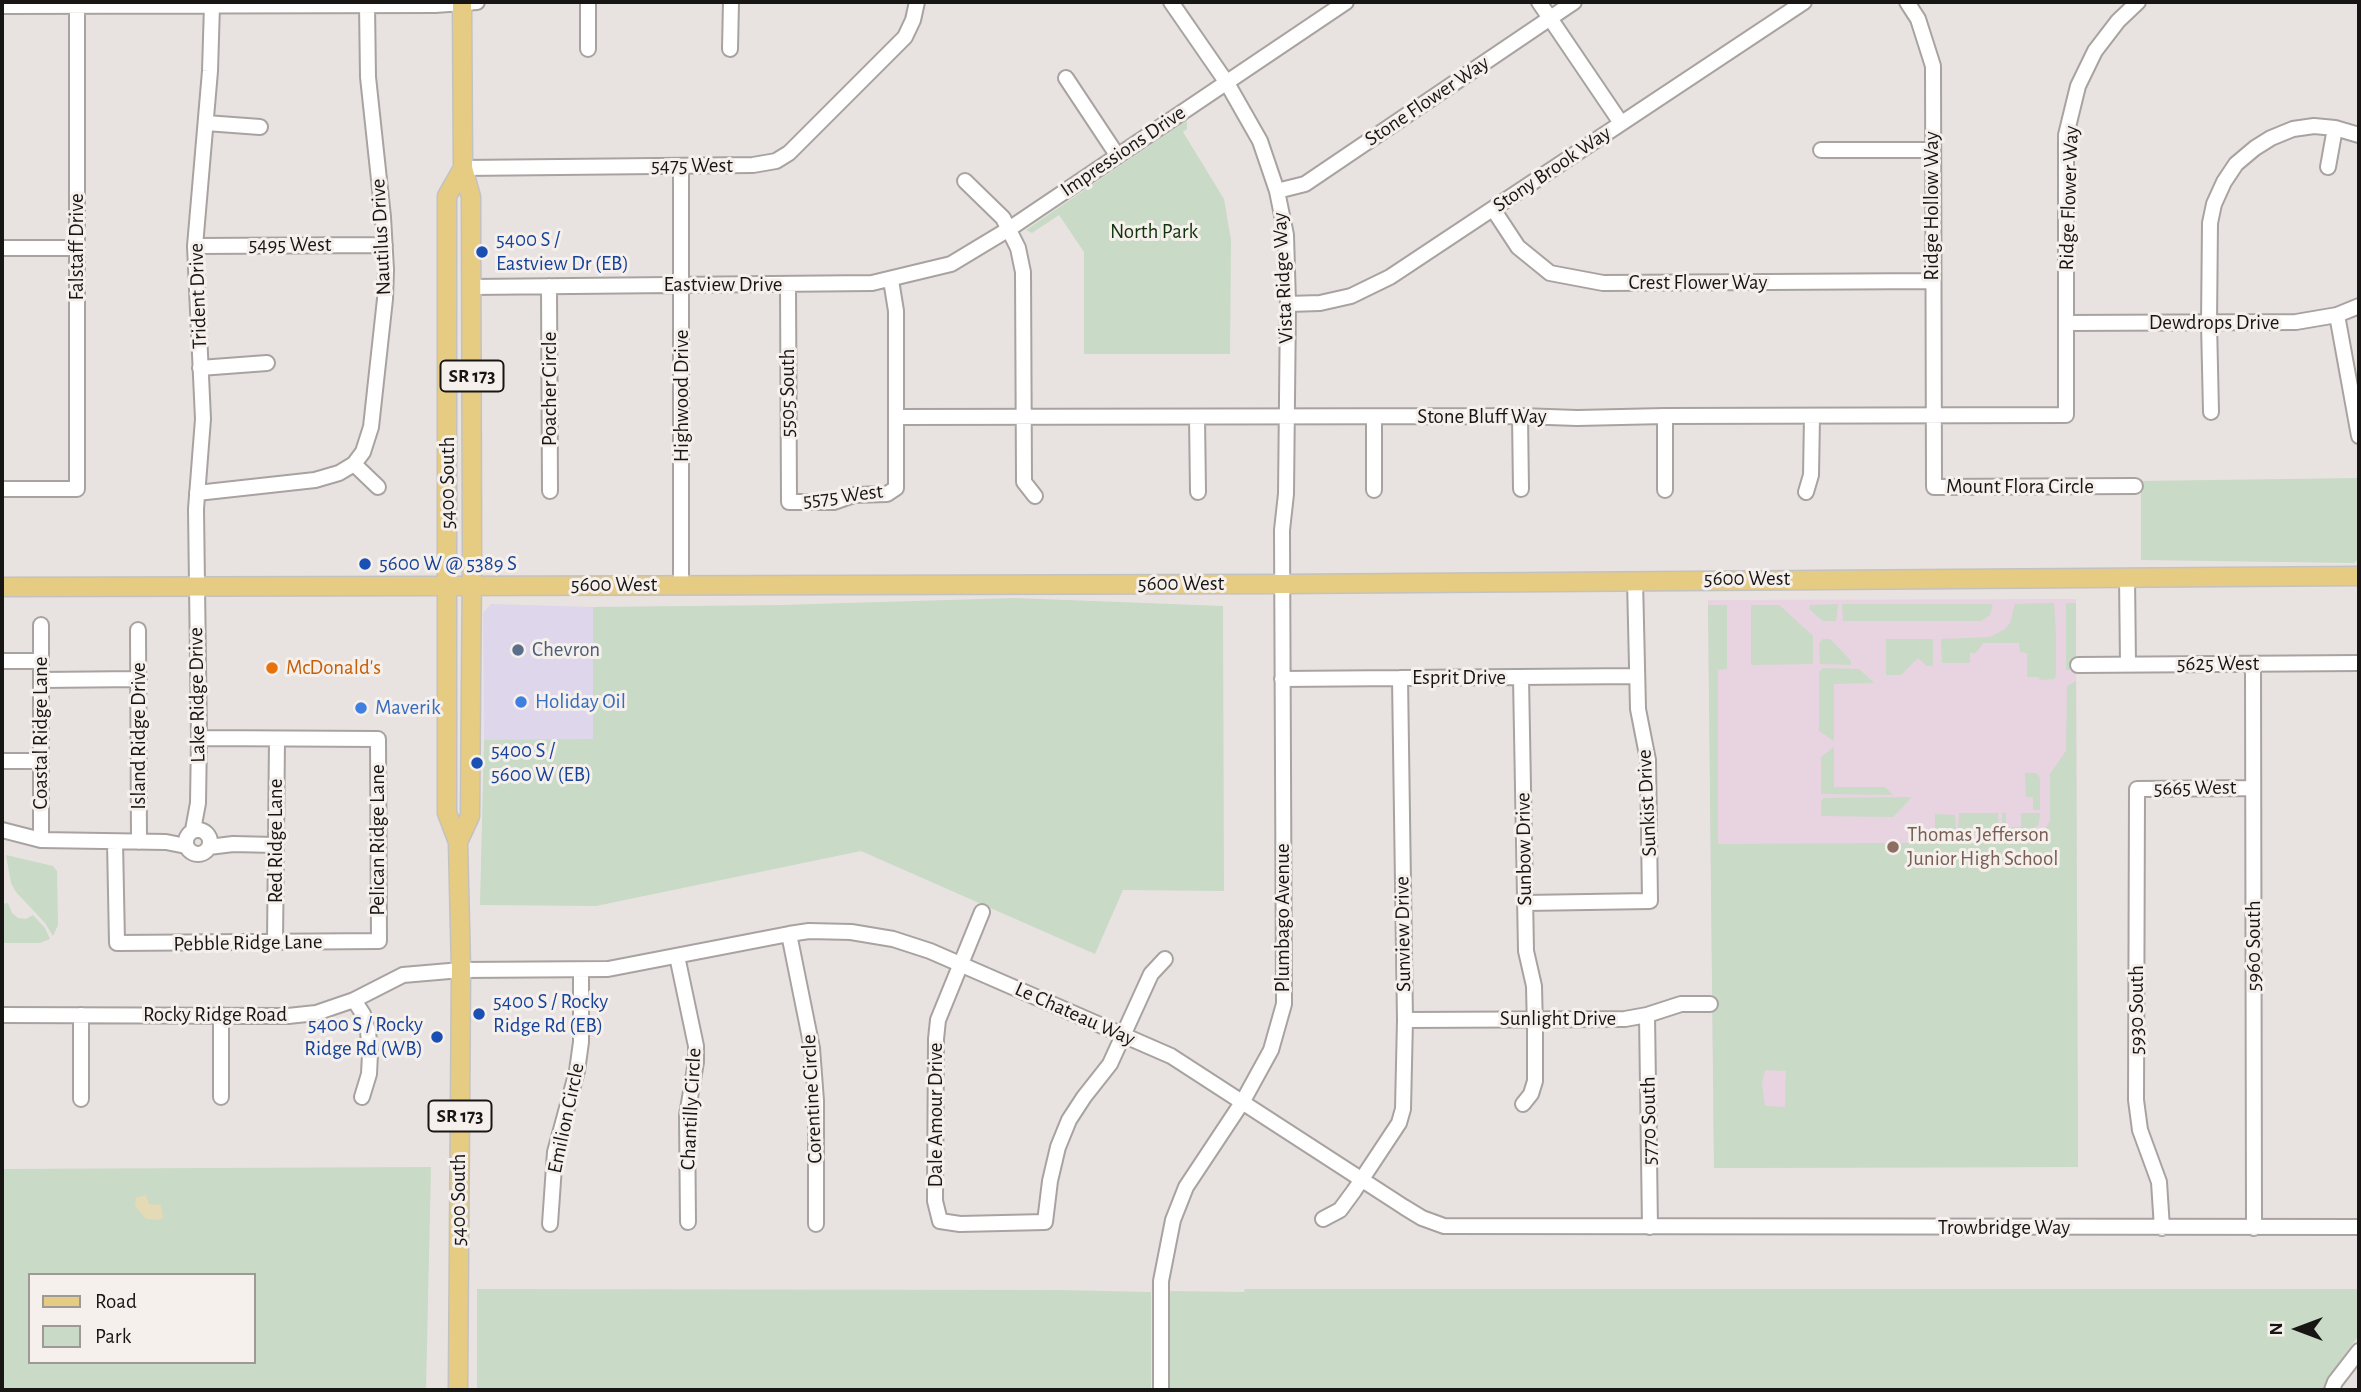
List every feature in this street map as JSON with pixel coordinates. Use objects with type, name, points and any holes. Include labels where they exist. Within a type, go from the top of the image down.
[{"type":"main road","name":"5400 South","points":[[458,842],[470,816],[472,287],[471,197],[463,168],[467,2]]},
{"type":"main road","name":"5400 South","points":[[457,1390],[461,970],[458,842],[447,813],[447,196],[463,168]]},
{"type":"main road","name":"5600 West","points":[[2,587],[1283,584],[2359,576]]},
{"type":"street","points":[[2,6],[367,5],[467,2]]},
{"type":"street","points":[[588,2],[588,49]]},
{"type":"street","points":[[730,49],[731,2]]},
{"type":"street","name":"5475 West","points":[[463,168],[753,165],[776,161],[789,153],[905,37],[917,2]]},
{"type":"street","name":"Vista Ridge Way","points":[[1171,2],[1227,83],[1260,141],[1277,191],[1286,235],[1288,304],[1283,584]]},
{"type":"street","name":"Impressions Drive","points":[[891,280],[951,264],[1009,229],[1346,2]]},
{"type":"street","points":[[1539,2],[1621,124]]},
{"type":"street","name":"Stone Flower Way","points":[[1277,191],[1305,184],[1574,2]]},
{"type":"street","name":"Stony Brook Way","points":[[1288,304],[1320,303],[1351,296],[1390,277],[1804,2]]},
{"type":"street","name":"Ridge Hollow Way","points":[[1907,2],[1922,29],[1933,66],[1933,416]]},
{"type":"street","name":"Ridge Flower Way","points":[[2066,415],[2066,135],[2078,86],[2095,51],[2118,20],[2138,2]]},
{"type":"street","name":"Trident Drive","points":[[196,586],[197,493],[203,419],[195,246],[206,122],[212,5]]},
{"type":"street","name":"Nautilus Drive","points":[[354,464],[363,452],[371,427],[385,299],[385,245],[368,77],[367,5]]},
{"type":"street","name":"Falstaff Drive","points":[[2,489],[77,489],[77,6]]},
{"type":"street","points":[[1066,78],[1117,155]]},
{"type":"street","points":[[206,122],[260,127]]},
{"type":"street","points":[[2211,412],[2210,223],[2214,204],[2224,182],[2236,164],[2255,148],[2293,129],[2314,126],[2335,128],[2359,135]]},
{"type":"street","points":[[2328,167],[2335,128]]},
{"type":"street","points":[[1821,150],[1931,150]]},
{"type":"street","name":"Highwood Drive","points":[[681,166],[681,584]]},
{"type":"street","points":[[965,181],[1003,218],[1018,248],[1023,272],[1024,482],[1035,496]]},
{"type":"street","name":"Crest Flower Way","points":[[1493,209],[1518,247],[1550,273],[1603,283],[1933,281]]},
{"type":"street","name":"5495 West","points":[[195,246],[385,245]]},
{"type":"street","points":[[2,248],[78,248]]},
{"type":"street","points":[[891,280],[896,311],[897,417]]},
{"type":"street","name":"Eastview Drive","points":[[472,287],[873,284],[891,280]]},
{"type":"street","name":"5505 South","points":[[788,284],[789,502]]},
{"type":"street","name":"Poacher Circle","points":[[550,286],[551,491]]},
{"type":"street","name":"Dewdrops Drive","points":[[2066,323],[2296,322],[2337,315],[2359,306]]},
{"type":"street","points":[[2337,315],[2359,436]]},
{"type":"street","points":[[200,368],[267,363]]},
{"type":"street","name":"Stone Bluff Way","points":[[897,417],[1577,418],[2066,415]]},
{"type":"street","points":[[1374,416],[1374,490]]},
{"type":"street","points":[[1520,416],[1521,489]]},
{"type":"street","points":[[1665,416],[1665,490]]},
{"type":"street","name":"Mount Flora Circle","points":[[1933,416],[1934,487],[2135,486]]},
{"type":"street","name":"5575 West","points":[[789,502],[834,502],[854,495],[887,494],[896,488],[897,417]]},
{"type":"street","points":[[1198,417],[1198,492]]},
{"type":"street","points":[[1806,492],[1811,475],[1812,417]]},
{"type":"street","points":[[197,493],[326,478],[354,464],[378,487]]},
{"type":"street","points":[[2127,578],[2128,664]]},
{"type":"street","name":"Sunkist Drive","points":[[1525,903],[1650,901],[1648,760],[1638,709],[1635,580]]},
{"type":"street","name":"Plumbago Avenue","points":[[1161,1390],[1161,1281],[1173,1220],[1186,1187],[1243,1101],[1271,1050],[1284,1004],[1283,584]]},
{"type":"street","name":"Lake Ridge Drive","points":[[196,586],[198,838]]},
{"type":"street","name":"Coastal Ridge Lane","points":[[41,625],[41,840]]},
{"type":"street","name":"Island Ridge Drive","points":[[138,630],[139,842]]},
{"type":"street","points":[[2,661],[41,661]]},
{"type":"street","name":"5625 West","points":[[2078,665],[2359,663]]},
{"type":"street","name":"5960 South","points":[[2253,664],[2254,1228]]},
{"type":"street","name":"Esprit Drive","points":[[1282,679],[1636,676]]},
{"type":"street","name":"Sunview Drive","points":[[1323,1219],[1339,1210],[1362,1179],[1399,1123],[1403,1109],[1405,1020],[1400,678]]},
{"type":"street","name":"Sunbow Drive","points":[[1521,678],[1526,951],[1534,986],[1535,1081],[1531,1094],[1523,1104]]},
{"type":"street","points":[[41,680],[139,680]]},
{"type":"street","points":[[199,737],[276,740]]},
{"type":"street","name":"Pelican Ridge Lane","points":[[276,740],[378,739],[379,941]]},
{"type":"street","name":"Red Ridge Lane","points":[[275,943],[276,740]]},
{"type":"street","points":[[2,761],[41,761]]},
{"type":"street","name":"5665 West","points":[[2137,789],[2253,788]]},
{"type":"street","name":"5930 South","points":[[2137,789],[2137,1100],[2142,1138],[2159,1182],[2162,1228]]},
{"type":"street","points":[[2,830],[41,840],[166,842],[198,838],[233,844],[275,845]]},
{"type":"street","name":"Pebble Ridge Lane","points":[[114,842],[117,943],[379,941]]},
{"type":"street","name":"Dale Amour Drive","points":[[982,912],[943,1004],[936,1040],[935,1201],[940,1221],[960,1224],[1045,1222],[1050,1181],[1058,1147],[1069,1120],[1110,1064],[1124,1035]]},
{"type":"street","name":"Le Chateau Way","points":[[461,970],[581,970],[631,966],[789,934],[829,931],[872,934],[911,944],[1171,1056],[1422,1218],[1444,1226],[1650,1227]]},
{"type":"street","name":"Corentine Circle","points":[[789,934],[812,1048],[816,1101],[816,1224]]},
{"type":"street","name":"Chantilly Circle","points":[[677,956],[696,1046],[687,1115],[688,1222]]},
{"type":"street","points":[[1124,1035],[1151,974],[1164,959]]},
{"type":"street","name":"Rocky Ridge Road","points":[[2,1015],[297,1015],[316,1013],[354,1000],[403,975],[461,970]]},
{"type":"street","name":"Emilion Circle","points":[[550,1224],[555,1152],[577,1071],[581,1042],[581,970]]},
{"type":"street","points":[[354,1000],[363,1014],[369,1043],[369,1074],[362,1097]]},
{"type":"street","name":"Sunlight Drive","points":[[1405,1020],[1625,1018],[1647,1015],[1681,1004],[1710,1004]]},
{"type":"street","points":[[81,1015],[81,1099]]},
{"type":"street","name":"5770 South","points":[[1647,1015],[1650,1227]]},
{"type":"street","points":[[221,1016],[221,1097]]},
{"type":"street","name":"Trowbridge Way","points":[[1650,1227],[2359,1227]]},
{"type":"street","points":[[2332,1390],[2359,1351]]},
{"type":"shaded area","name":"Thomas Jefferson Junior High School","points":[[2076,599],[2078,1167],[1714,1168],[1708,600]]},
{"type":"shaded area","points":[[491,604],[593,607],[593,740],[484,740],[483,613]]},
{"type":"green space","name":"North Park","points":[[1187,120],[1187,129],[1183,132],[1224,199],[1231,240],[1230,354],[1084,354],[1084,252],[1059,215],[1032,233],[1026,230]]},
{"type":"green space","points":[[2359,478],[2359,558],[2354,563],[2141,560],[2141,481]]},
{"type":"green space","points":[[1014,598],[1223,606],[1224,891],[1123,890],[1095,954],[861,851],[596,906],[480,905],[484,740],[593,739],[593,607]]},
{"type":"green space","points":[[2054,603],[2054,679],[2027,677],[2027,653],[2020,652],[2019,643],[1983,643],[1976,653],[1970,653],[1970,663],[1942,663],[1941,639],[1990,637],[2010,623],[2015,604]]},
{"type":"green space","points":[[2066,603],[2076,603],[2076,670],[2066,670]]},
{"type":"green space","points":[[1838,604],[1836,621],[1823,621],[1809,609],[1810,605]]},
{"type":"green space","points":[[1842,604],[1993,604],[1990,615],[1981,621],[1843,621]]},
{"type":"green space","points":[[1708,605],[1727,605],[1727,669],[1718,670],[1718,844],[2031,842],[2039,838],[2050,821],[2050,774],[2066,751],[2067,686],[2076,681],[2078,1167],[1714,1168]],"holes":[[[1765,1070],[1786,1071],[1785,1107],[1765,1106],[1762,1083]]]},
{"type":"green space","points":[[1751,605],[1779,605],[1813,636],[1813,664],[1751,665]]},
{"type":"green space","points":[[1823,639],[1830,639],[1851,661],[1851,665],[1820,664],[1819,643]]},
{"type":"green space","points":[[1886,639],[1933,639],[1933,666],[1927,666],[1918,658],[1901,675],[1886,675]]},
{"type":"green space","points":[[1823,668],[1859,669],[1874,683],[1834,684],[1834,741],[1819,731],[1819,672]]},
{"type":"green space","points":[[1834,747],[1834,787],[1885,787],[1893,795],[1821,794],[1821,757]]},
{"type":"green space","points":[[2025,773],[2036,773],[2040,778],[2040,810],[2033,810],[2033,797],[2026,797]]},
{"type":"green space","points":[[1912,797],[1893,817],[1821,816],[1821,802],[1824,798]]},
{"type":"green space","points":[[1959,813],[1998,813],[1999,833],[1958,833]]},
{"type":"green space","points":[[2002,813],[2006,813],[2006,827],[2021,827],[2021,813],[2040,813],[2040,817],[2038,825],[2027,832],[2002,833]]},
{"type":"green space","points":[[1935,814],[1955,815],[1956,834],[1935,834]]},
{"type":"green space","points":[[6,855],[53,866],[57,871],[58,925],[53,936],[45,923],[16,892],[11,883]]},
{"type":"green space","points":[[8,903],[12,913],[18,918],[26,919],[33,915],[45,928],[50,939],[40,943],[2,943],[2,904]]},
{"type":"green space","points":[[431,1167],[426,1390],[2,1390],[2,1169]]},
{"type":"green space","points":[[477,1289],[1151,1292],[1151,1390],[477,1390]]},
{"type":"green space","points":[[1245,1289],[2359,1289],[2359,1335],[2323,1390],[1170,1390],[1169,1291],[1244,1292]]},
{"type":"sand","points":[[146,1195],[149,1204],[161,1205],[163,1217],[160,1220],[146,1219],[135,1206],[136,1198]]},
{"type":"place","name":"5400 S / Eastview Dr (EB)","points":[[482,252]]},
{"type":"place","name":"5600 W @ 5389 S","points":[[365,564]]},
{"type":"place","name":"Chevron","points":[[518,650]]},
{"type":"place","name":"McDonald's","points":[[272,668]]},
{"type":"place","name":"Holiday Oil","points":[[521,702]]},
{"type":"place","name":"Maverik","points":[[361,708]]},
{"type":"place","name":"5400 S / 5600 W (EB)","points":[[477,763]]},
{"type":"place","name":"Thomas Jefferson Junior High School","points":[[1893,847]]},
{"type":"place","name":"5400 S / Rocky Ridge Rd (EB)","points":[[479,1014]]},
{"type":"place","name":"5400 S / Rocky Ridge Rd (WB)","points":[[437,1037]]}]
